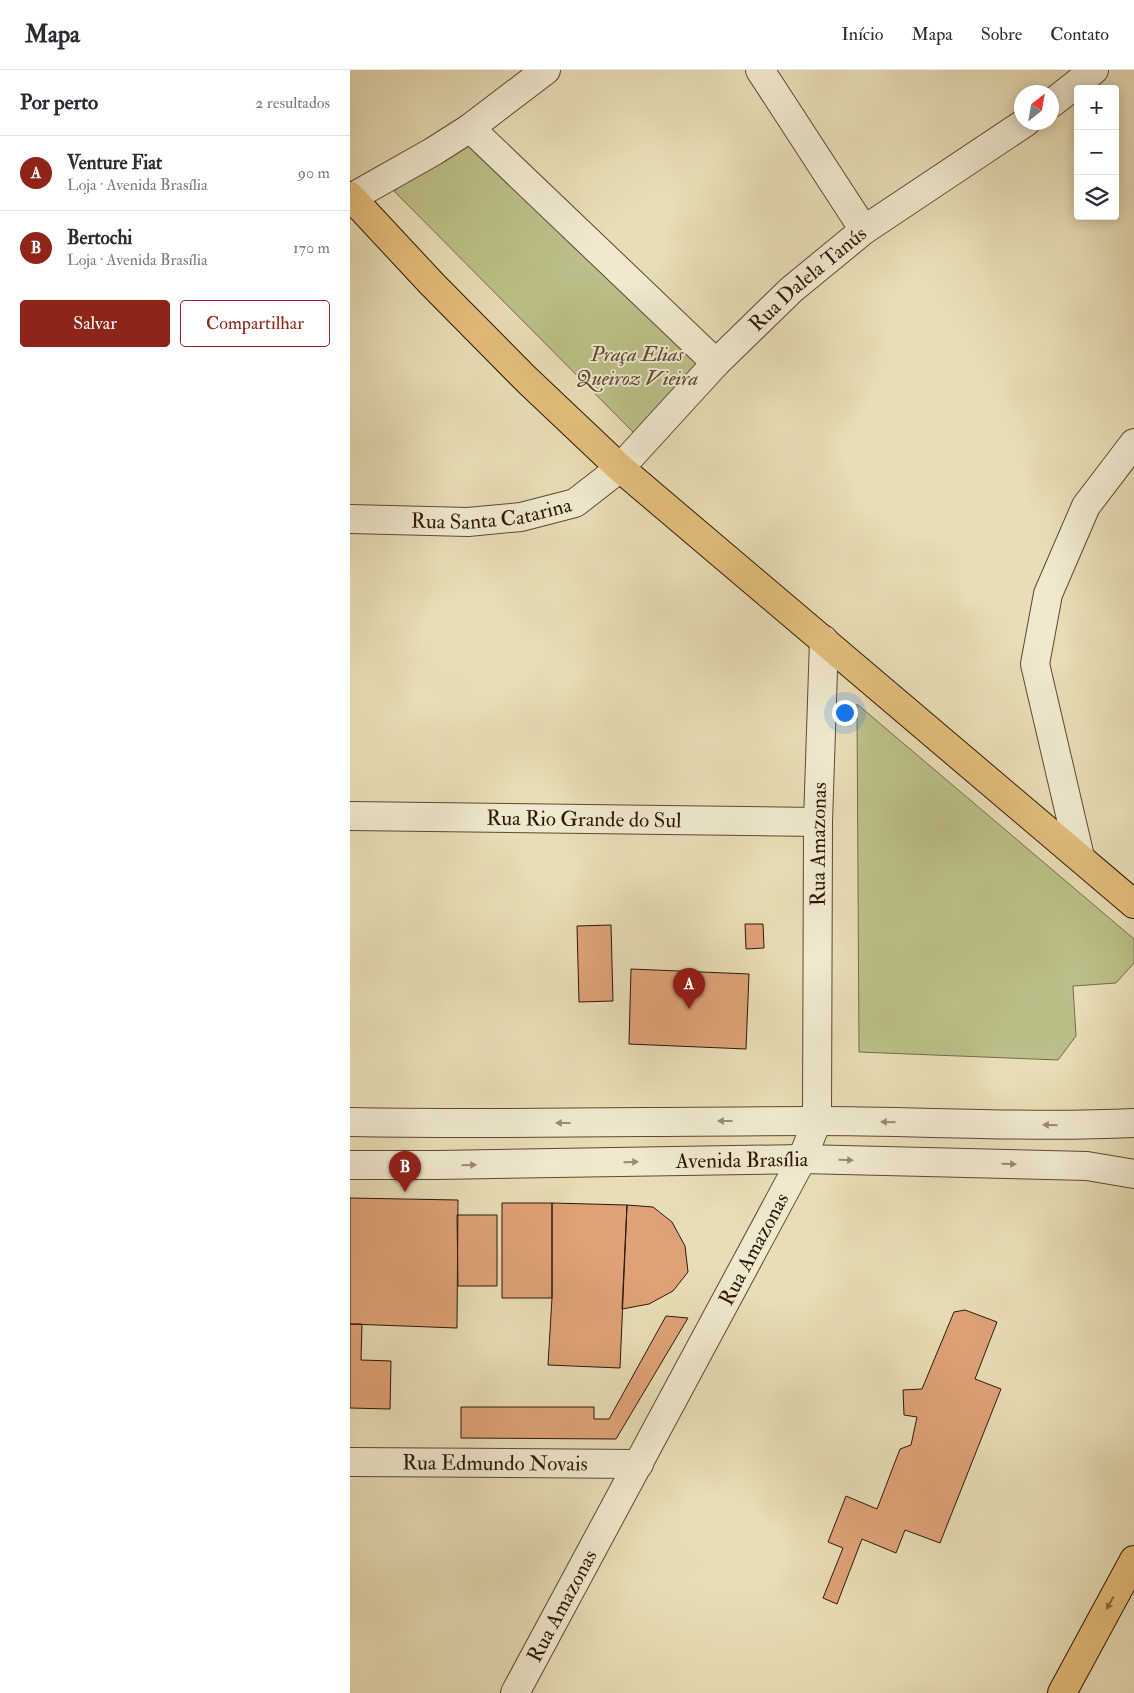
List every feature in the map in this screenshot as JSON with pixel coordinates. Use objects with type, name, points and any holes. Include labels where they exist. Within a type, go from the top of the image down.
[{"type":"highway","points":[[351,197],[432,284],[527,380],[620,468],[1134,904]]},
{"type":"highway","points":[[1062,1693],[1134,1560]]},
{"type":"highway","points":[[1074,1693],[1082,1654]]},
{"type":"street","points":[[351,197],[434,151],[470,128],[546,70]]},
{"type":"street","points":[[760,70],[864,230]]},
{"type":"street","points":[[1059,98],[1094,70]]},
{"type":"street","points":[[470,128],[716,363]]},
{"type":"street","name":"Rua Dalela Tanús","points":[[620,468],[716,363],[791,290],[864,230],[1014,130]]},
{"type":"street","points":[[1080,857],[1035,664],[1048,594],[1086,506],[1134,443]]},
{"type":"street","name":"Rua Santa Catarina","points":[[350,519],[468,522],[521,517],[575,503],[620,468]]},
{"type":"street","name":"Rua Amazonas","points":[[515,1693],[802,1159],[817,1121],[818,822],[824,640]]},
{"type":"street","name":"Rua Rio Grande do Sul","points":[[350,816],[818,822]]},
{"type":"street","name":"Avenida Brasília","points":[[350,1122],[438,1124],[817,1121],[1086,1125],[1134,1123]]},
{"type":"street","points":[[437,1165],[438,1124]]},
{"type":"street","points":[[1086,1125],[1087,1166]]},
{"type":"street","name":"Avenida Brasília","points":[[350,1165],[802,1159],[1087,1166],[1134,1174]]},
{"type":"street","name":"Rua Edmundo Novais","points":[[350,1462],[639,1464]]},
{"type":"green space","name":"Praça Elias Queiroz Vieira","points":[[470,135],[706,365],[638,437],[394,191]]},
{"type":"green space","points":[[857,704],[1134,939],[1134,963],[1116,983],[1073,986],[1076,1036],[1058,1060],[859,1052]]},
{"type":"building","points":[[745,924],[763,924],[764,948],[746,949]]},
{"type":"building","points":[[611,925],[613,1001],[579,1002],[577,926]]},
{"type":"building","points":[[631,969],[749,974],[746,1049],[629,1044]]},
{"type":"building","points":[[350,1198],[458,1200],[457,1328],[350,1324]]},
{"type":"building","points":[[502,1203],[552,1203],[552,1298],[502,1298]]},
{"type":"building","points":[[552,1203],[627,1205],[620,1368],[548,1365],[552,1298]]},
{"type":"building","points":[[627,1205],[653,1207],[672,1222],[685,1246],[688,1272],[673,1291],[649,1304],[622,1309]]},
{"type":"building","points":[[457,1215],[497,1215],[497,1286],[458,1286]]},
{"type":"building","points":[[965,1310],[997,1322],[975,1379],[1001,1389],[940,1543],[905,1530],[896,1553],[862,1539],[837,1604],[823,1598],[843,1548],[828,1542],[846,1496],[877,1509],[900,1449],[911,1445],[917,1417],[904,1415],[903,1390],[922,1389],[954,1312]]},
{"type":"building","points":[[666,1316],[688,1318],[616,1439],[461,1438],[461,1407],[594,1407],[594,1419],[609,1419]]},
{"type":"building","points":[[350,1324],[362,1324],[361,1360],[391,1361],[390,1409],[350,1408]]},
{"type":"place","name":"Venture Fiat","points":[[689,1009]]},
{"type":"place","name":"Bertochi","points":[[405,1192]]}]
